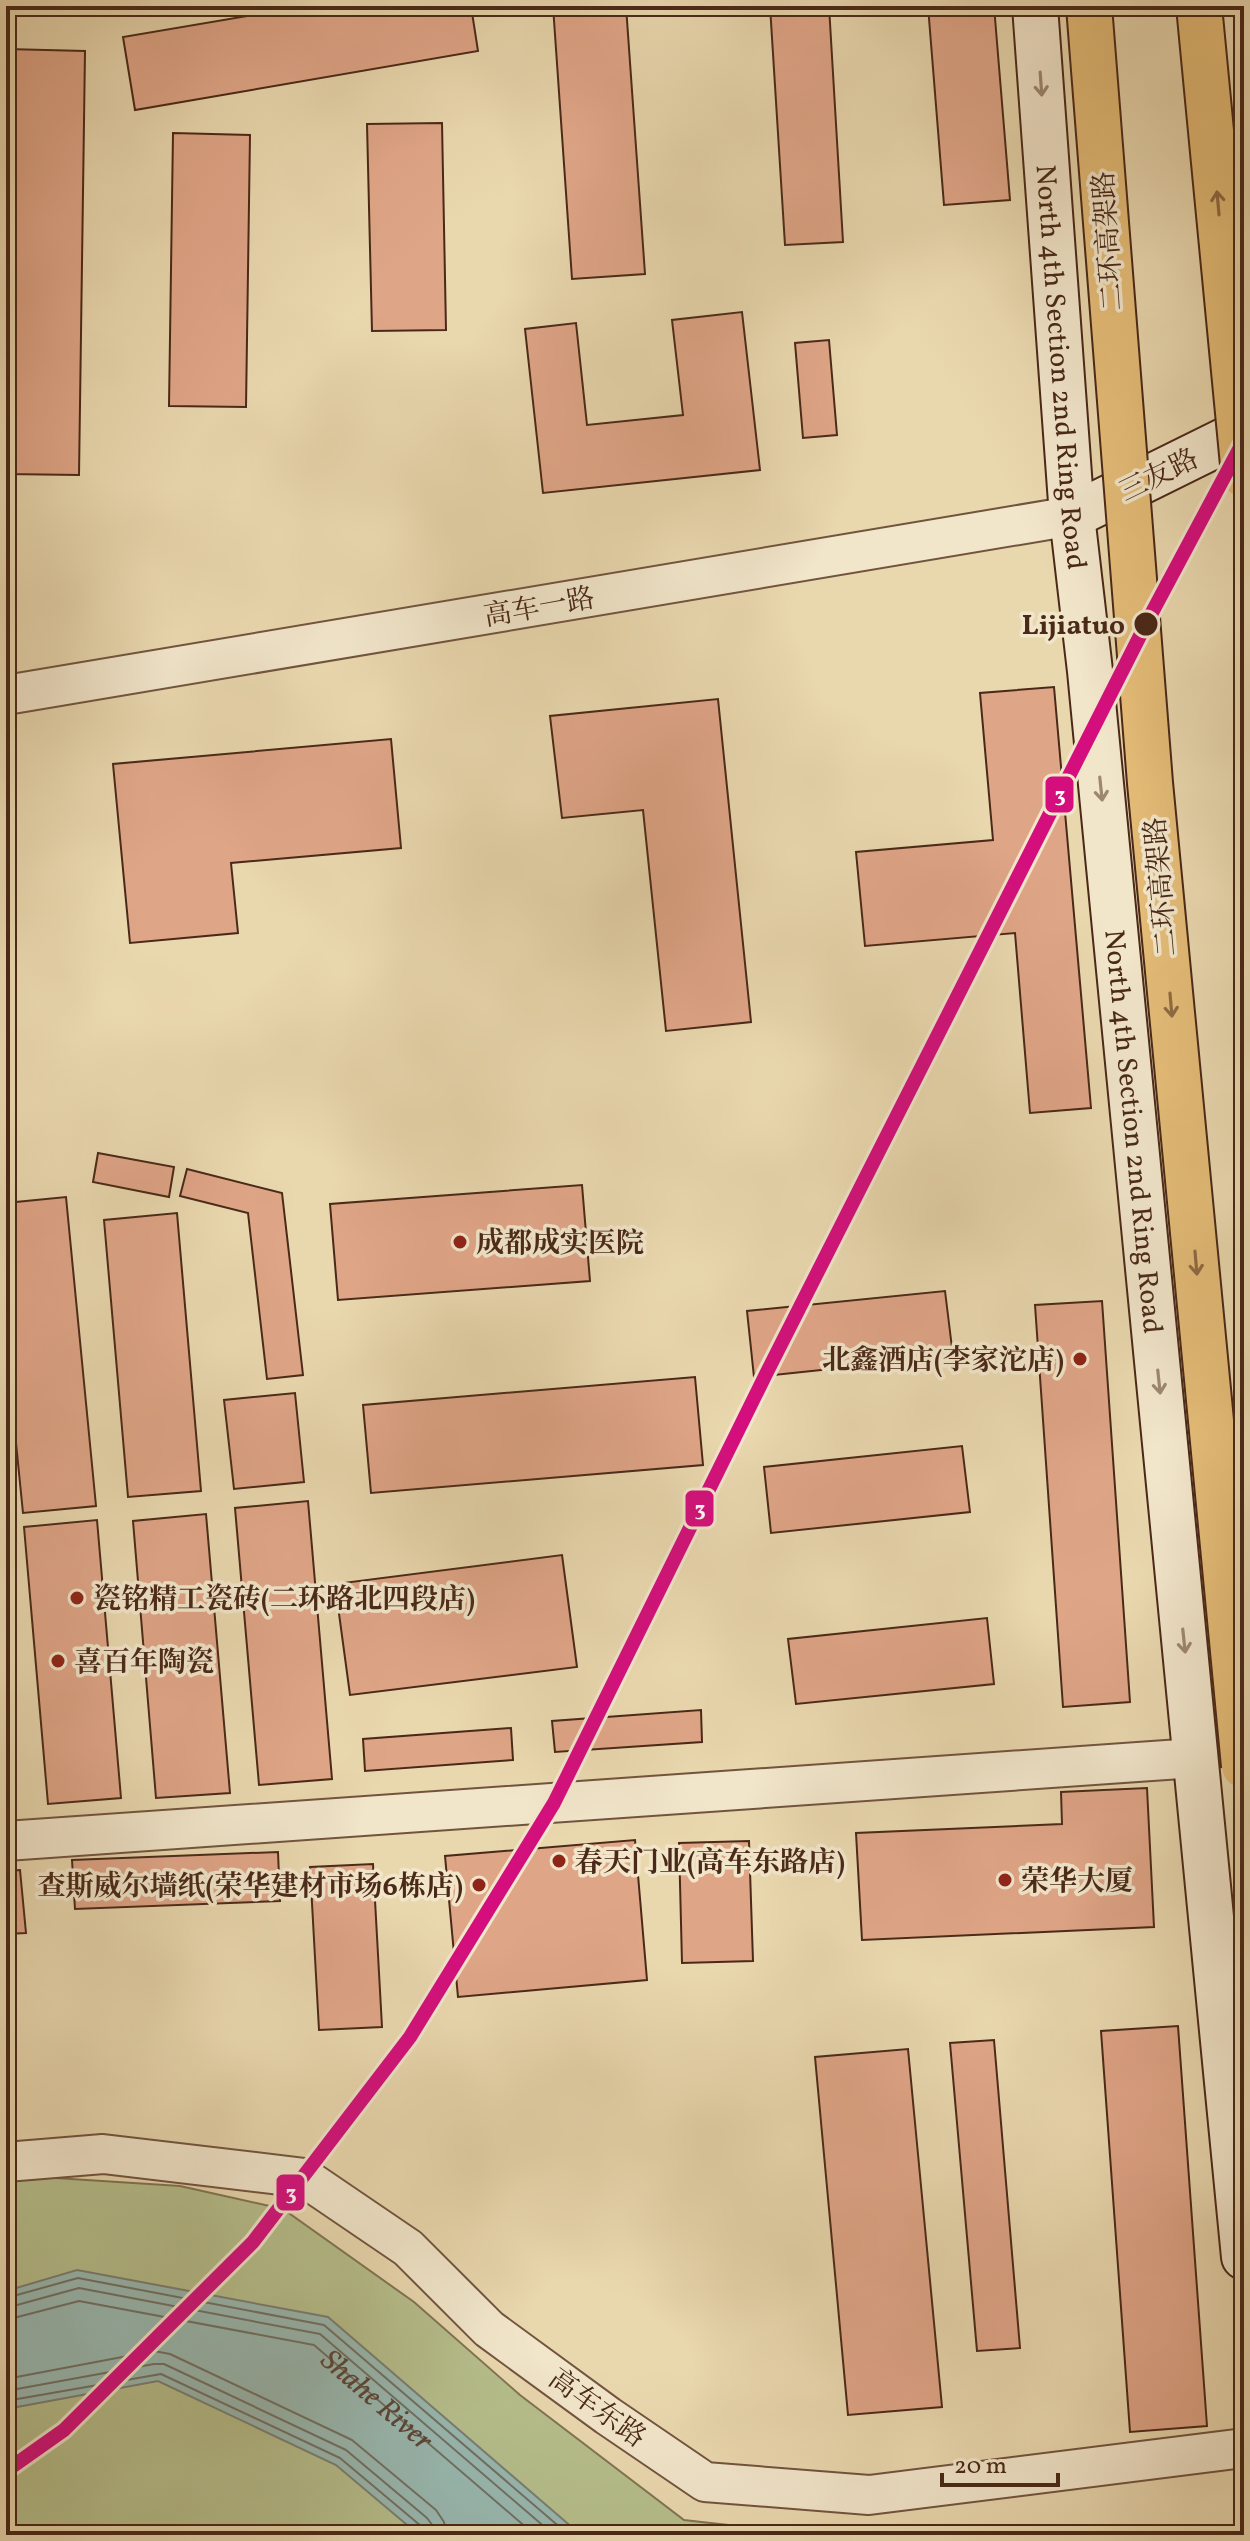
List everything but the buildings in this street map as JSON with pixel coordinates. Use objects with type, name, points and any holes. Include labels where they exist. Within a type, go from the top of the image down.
[{"type":"highway","points":[[1066,6],[1116,661],[1150,783]]},
{"type":"highway","name":"二环高架路","points":[[1089,6],[1150,783],[1244,1766]]},
{"type":"highway","points":[[1199,6],[1244,475]]},
{"type":"main road","name":"North 4th Section 2nd Ring Road","points":[[1035,6],[1072,516],[1095,718],[1244,2257]]},
{"type":"main road","name":"三友路","points":[[1072,516],[1244,431]]},
{"type":"street","name":"高车一路","points":[[6,695],[1072,516]]},
{"type":"street","points":[[6,1841],[1195,1758]]},
{"type":"street","name":"高车东路","points":[[6,2162],[103,2154],[305,2178],[408,2248],[489,2329],[705,2482],[869,2495],[1244,2448]]},
{"type":"green space","points":[[40,2177],[180,2186],[283,2209],[414,2302],[520,2395],[684,2520],[819,2535],[6,2535],[6,2183]]},
{"type":"green space","points":[[1226,2528],[1226,2535],[985,2535]]},
{"type":"water","name":"Shahe River","points":[[77,2270],[328,2317],[581,2535],[419,2535],[336,2465],[158,2381],[6,2409],[6,2291]]},
{"type":"transit line","name":"3","points":[[6,2471],[64,2430],[253,2242],[410,2037],[554,1803],[767,1372],[1148,620],[1244,440]]},
{"type":"place","name":"Lijiatuo","points":[[1146,624]]},
{"type":"place","name":"成都成实医院","points":[[460,1242]]},
{"type":"place","name":"北鑫酒店(李家沱店)","points":[[1080,1359]]},
{"type":"place","name":"瓷铭精工瓷砖(二环路北四段店)","points":[[77,1598]]},
{"type":"place","name":"喜百年陶瓷","points":[[58,1661]]},
{"type":"place","name":"春天门业(高车东路店)","points":[[559,1861]]},
{"type":"place","name":"荣华大厦","points":[[1005,1880]]},
{"type":"place","name":"查斯威尔墙纸(荣华建材市场6栋店)","points":[[479,1885]]}]
